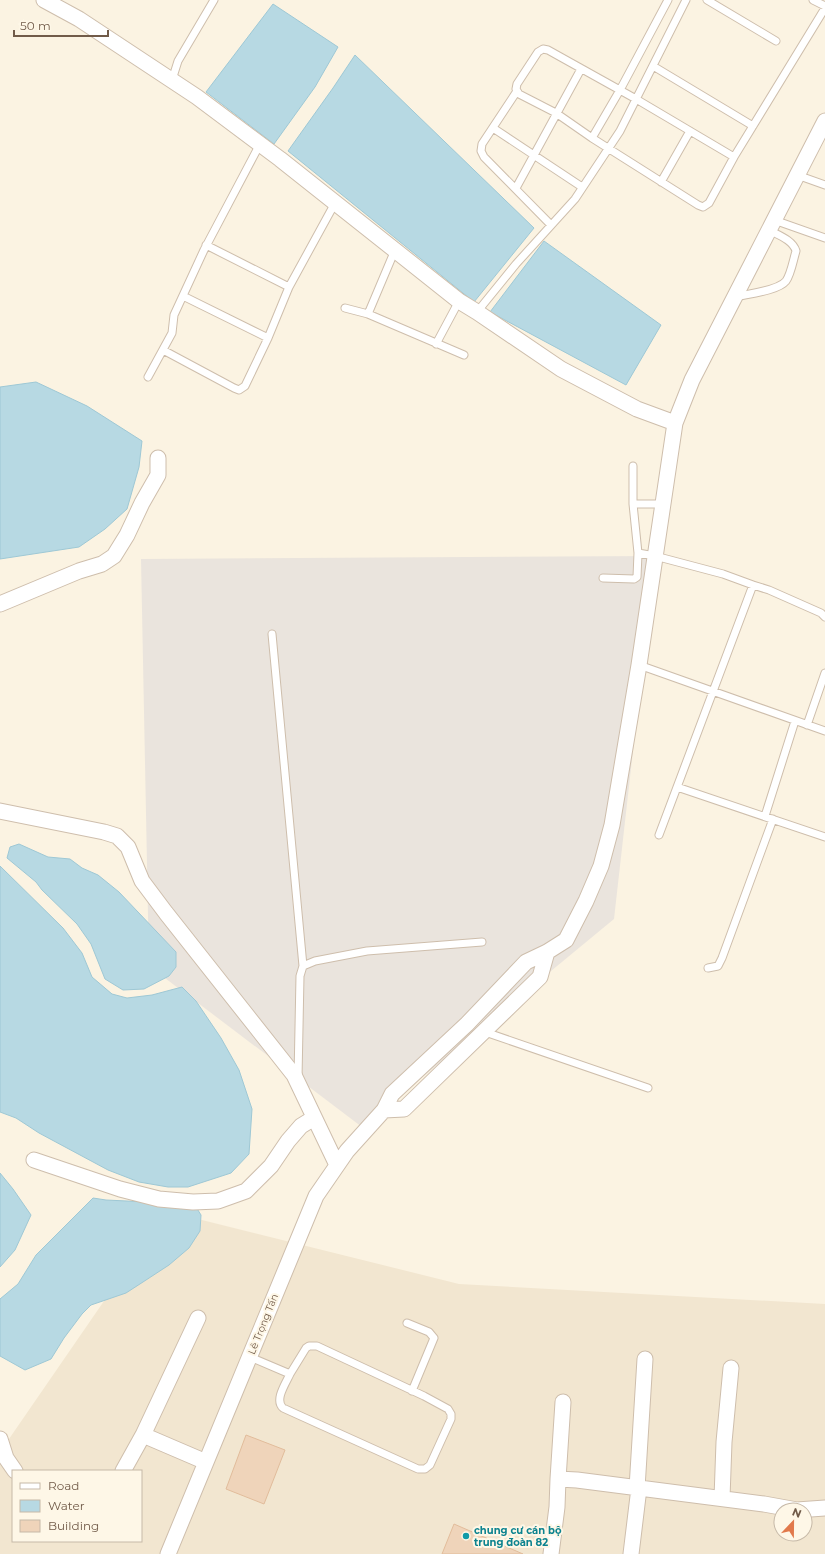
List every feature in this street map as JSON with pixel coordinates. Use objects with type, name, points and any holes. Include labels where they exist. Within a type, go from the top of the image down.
[{"type":"street","points":[[44,0],[79,18],[172,80],[260,144],[459,301],[561,369],[637,409],[675,423]]},
{"type":"street","name":"Lê Trọng Tấn","points":[[168,1554],[316,1196],[347,1151],[384,1110],[392,1094],[467,1024],[526,962],[547,952],[566,940],[586,901],[601,866],[612,825],[639,665],[675,423],[692,380],[825,121]]},
{"type":"street","points":[[0,604],[79,571],[102,564],[114,556],[158,475],[158,458]]},
{"type":"street","points":[[0,811],[117,836],[128,847],[142,880],[166,913],[294,1075],[337,1165]]},
{"type":"street","points":[[384,1110],[404,1109],[485,1032],[540,977],[547,952]]},
{"type":"street","points":[[34,1160],[120,1189],[159,1199],[193,1202],[218,1201],[246,1191],[271,1166],[288,1141],[301,1126],[314,1118]]},
{"type":"street","points":[[125,1470],[143,1435],[198,1318]]},
{"type":"street","points":[[631,1554],[638,1488],[645,1359]]},
{"type":"street","points":[[722,1498],[724,1442],[731,1368]]},
{"type":"street","points":[[551,1554],[557,1507],[563,1402]]},
{"type":"street","points":[[143,1435],[206,1462]]},
{"type":"street","points":[[0,1439],[6,1458],[14,1470]]},
{"type":"street","points":[[558,1479],[722,1498],[797,1510],[825,1508]]},
{"type":"lane","points":[[172,80],[178,61],[214,0]]},
{"type":"lane","points":[[592,138],[620,90],[668,0]]},
{"type":"lane","points":[[477,312],[575,199],[620,131],[686,0]]},
{"type":"lane","points":[[707,0],[776,41]]},
{"type":"lane","points":[[517,91],[556,113],[592,138],[698,205],[705,206],[709,203],[734,157],[825,7],[813,0]]},
{"type":"lane","points":[[551,225],[482,154],[482,144],[517,91],[517,84],[538,52],[543,49],[548,50],[636,99],[734,157]]},
{"type":"lane","points":[[653,66],[753,126]]},
{"type":"lane","points":[[516,188],[581,69]]},
{"type":"lane","points":[[493,128],[582,187]]},
{"type":"lane","points":[[661,182],[690,131]]},
{"type":"lane","points":[[148,377],[172,333],[174,314],[206,245],[260,144]]},
{"type":"lane","points":[[798,175],[825,185]]},
{"type":"lane","points":[[163,350],[234,388],[239,390],[247,384],[289,287],[335,203]]},
{"type":"lane","points":[[771,225],[825,238]]},
{"type":"lane","points":[[734,298],[778,288],[785,283],[796,251],[790,242],[771,225]]},
{"type":"lane","points":[[206,245],[289,287]]},
{"type":"lane","points":[[368,314],[395,250]]},
{"type":"lane","points":[[183,296],[268,338]]},
{"type":"lane","points":[[436,344],[459,301]]},
{"type":"lane","points":[[345,308],[368,314],[464,355]]},
{"type":"lane","points":[[604,578],[634,579],[637,576],[638,553],[633,504],[633,466]]},
{"type":"lane","points":[[633,504],[663,504]]},
{"type":"lane","points":[[638,553],[723,574],[782,595],[821,613],[825,617]]},
{"type":"lane","points":[[659,835],[752,585]]},
{"type":"lane","points":[[272,634],[303,966],[300,976],[298,1082]]},
{"type":"lane","points":[[639,665],[825,731]]},
{"type":"lane","points":[[807,725],[825,673]]},
{"type":"lane","points":[[765,816],[795,721]]},
{"type":"lane","points":[[677,787],[825,837]]},
{"type":"lane","points":[[708,968],[718,966],[722,958],[773,819]]},
{"type":"lane","points":[[303,966],[315,961],[367,951],[482,942]]},
{"type":"lane","points":[[485,1032],[648,1088]]},
{"type":"lane","points":[[407,1323],[429,1332],[434,1338],[412,1391]]},
{"type":"lane","points":[[309,1346],[316,1346],[412,1391],[448,1409],[451,1414],[451,1419],[430,1465],[422,1470],[283,1408],[279,1404],[279,1399],[290,1374],[306,1348],[309,1346]]},
{"type":"lane","points":[[250,1357],[290,1374]]},
{"type":"shaded area","points":[[655,556],[614,919],[362,1127],[149,966],[141,559]]},
{"type":"shaded area","points":[[166,1211],[459,1284],[825,1304],[825,1554],[0,1554],[0,1452]]},
{"type":"water","points":[[273,4],[338,47],[315,87],[274,144],[206,92]]},
{"type":"water","points":[[355,55],[534,228],[474,302],[288,151]]},
{"type":"water","points":[[544,241],[661,325],[626,385],[490,312]]},
{"type":"water","points":[[36,382],[87,406],[142,441],[139,467],[127,509],[105,529],[79,547],[0,559],[0,387]]},
{"type":"water","points":[[19,844],[48,857],[70,859],[82,868],[98,875],[119,892],[176,952],[176,967],[169,976],[144,989],[123,990],[105,979],[91,944],[77,924],[42,890],[36,882],[7,858],[10,847]]},
{"type":"water","points":[[0,866],[63,928],[82,953],[92,977],[112,994],[127,998],[152,995],[182,987],[196,1001],[221,1038],[239,1070],[252,1109],[249,1154],[231,1173],[188,1187],[168,1187],[139,1182],[108,1170],[39,1133],[16,1118],[0,1112]]},
{"type":"water","points":[[0,1173],[31,1215],[15,1250],[0,1267]]},
{"type":"water","points":[[93,1198],[189,1204],[196,1207],[201,1215],[200,1231],[189,1248],[169,1265],[126,1293],[91,1305],[82,1314],[64,1338],[51,1359],[25,1370],[0,1356],[0,1299],[18,1284],[36,1255]]},
{"type":"building","points":[[246,1435],[285,1450],[264,1504],[226,1489]]},
{"type":"building","name":"chung cư cán bộ trung đoàn 82","points":[[454,1524],[523,1554],[442,1554]]},
{"type":"place","name":"chung cư cán bộ trung đoàn 82","points":[[466,1536]]}]
